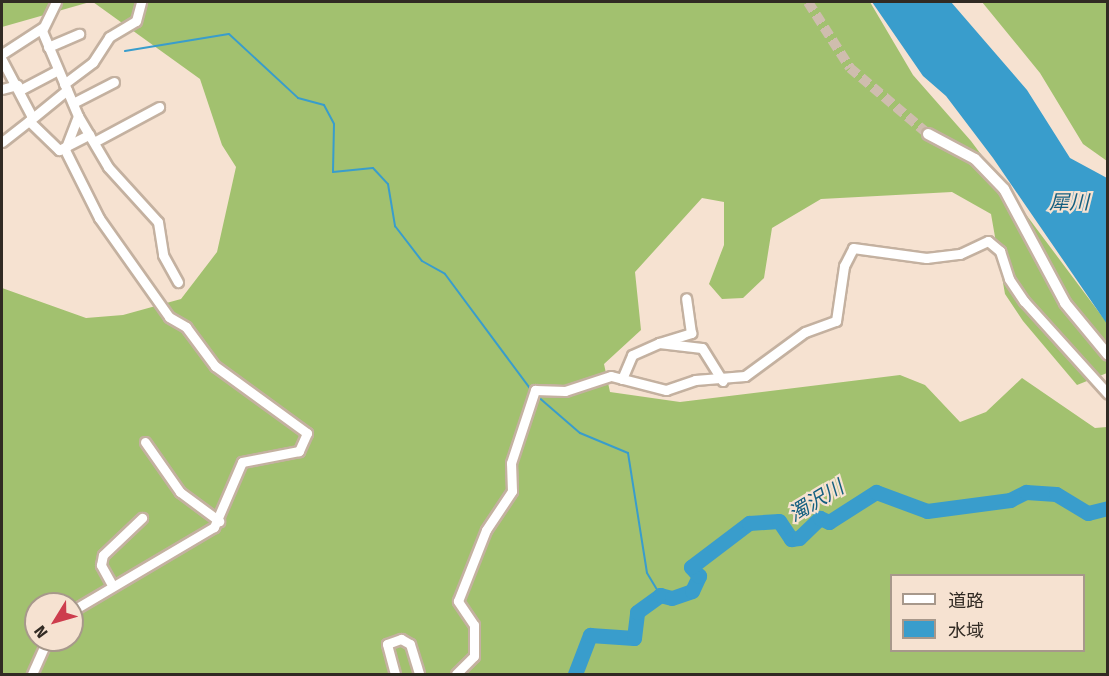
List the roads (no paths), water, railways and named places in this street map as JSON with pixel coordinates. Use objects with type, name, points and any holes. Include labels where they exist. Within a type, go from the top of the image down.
[{"type":"street","points":[[2,54],[42,28],[56,2]]},
{"type":"street","points":[[2,142],[93,62],[109,37],[136,21],[141,2]]},
{"type":"street","points":[[42,28],[78,116],[108,167],[158,222],[163,255],[178,282]]},
{"type":"street","points":[[48,47],[79,34]]},
{"type":"street","points":[[2,60],[18,87],[30,118],[53,146],[65,150],[159,107]]},
{"type":"street","points":[[2,89],[18,87],[58,70]]},
{"type":"street","points":[[73,103],[114,82]]},
{"type":"street","points":[[78,116],[65,150],[112,239],[169,317],[186,327],[215,366],[306,429],[299,451],[242,462],[219,521],[84,604]]},
{"type":"street","points":[[928,134],[975,159],[1004,189],[1065,303],[1107,355]]},
{"type":"street","points":[[456,675],[474,656],[474,625],[458,601],[474,574],[486,530],[512,491],[511,464],[534,392],[565,391],[610,376],[666,390],[695,380],[723,381],[745,376],[805,332],[836,321],[844,266],[853,248],[926,258],[960,254],[988,241],[1000,251],[1009,279],[1024,301],[1107,394]]},
{"type":"street","points":[[622,379],[632,355],[659,343],[691,333],[686,298]]},
{"type":"street","points":[[659,343],[702,348],[723,381]]},
{"type":"street","points":[[145,442],[180,492],[219,521]]},
{"type":"street","points":[[112,585],[101,565],[104,555],[142,518]]},
{"type":"street","points":[[395,675],[387,644],[401,639],[410,644],[419,675]]},
{"type":"street","points":[[32,675],[42,652]]},
{"type":"water","name":"犀川","points":[[872,2],[951,2],[1027,90],[1070,158],[1107,178],[1107,324],[993,158],[946,96],[923,76]]},
{"type":"waterway","points":[[125,51],[229,34],[298,98],[324,105],[334,124],[333,172],[373,168],[388,184],[395,226],[422,261],[445,274],[532,391]]},
{"type":"waterway","points":[[536,395],[580,433],[628,453],[647,573],[660,595]]},
{"type":"waterway","name":"濁沢川","points":[[575,674],[590,635],[634,638],[637,612],[660,595],[672,598],[692,591],[699,576],[691,567],[749,523],[779,521],[791,539],[799,538],[820,518],[829,522],[876,492],[927,511],[1010,500],[1026,492],[1056,494],[1088,513],[1108,508]]},
{"type":"tunnel","points":[[808,2],[850,68],[928,134]]}]
